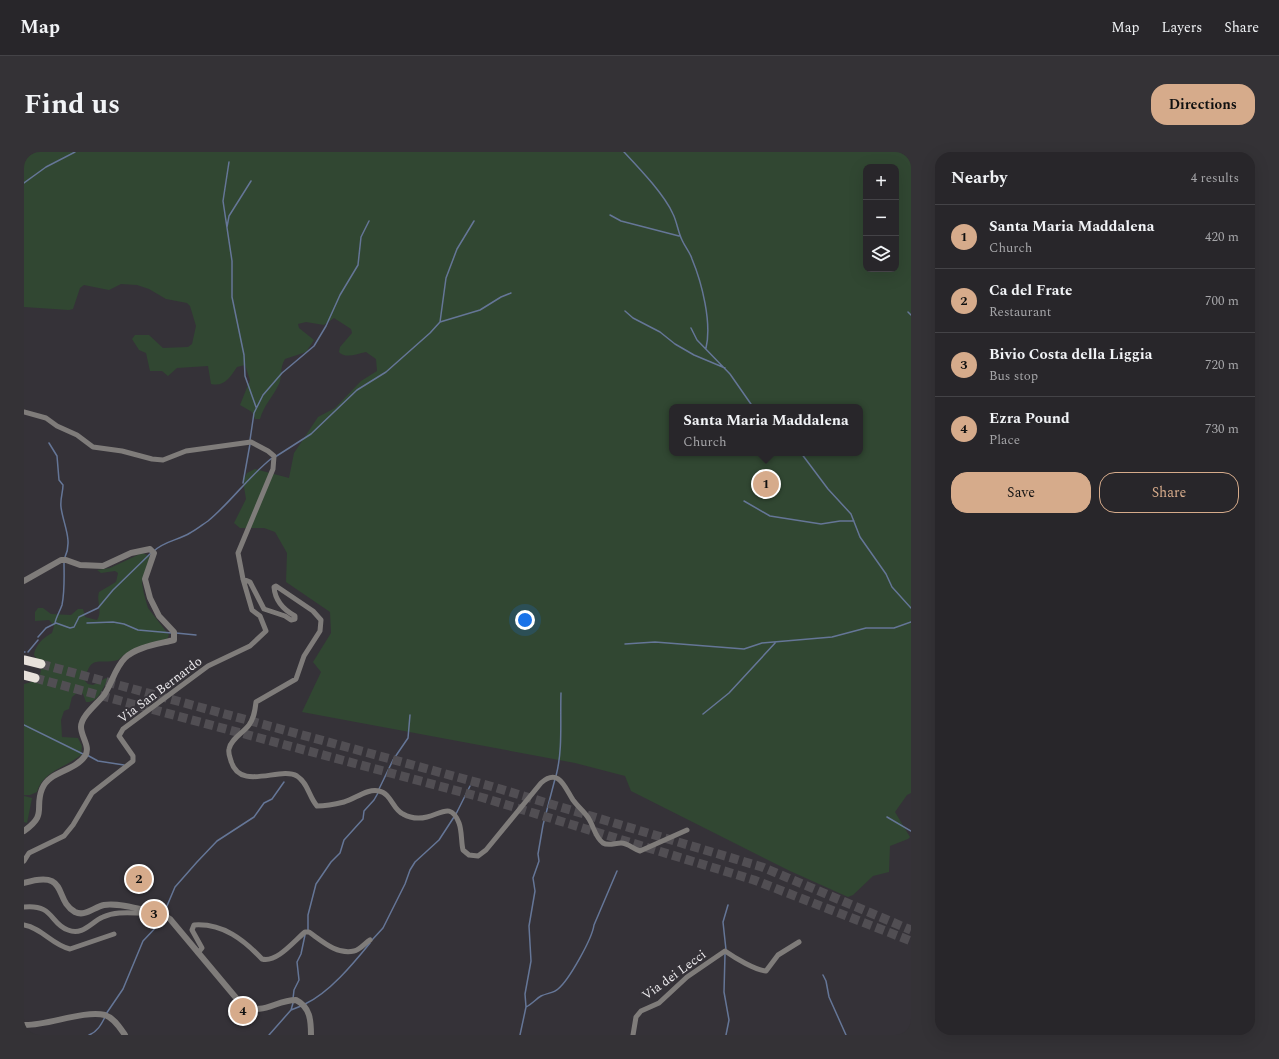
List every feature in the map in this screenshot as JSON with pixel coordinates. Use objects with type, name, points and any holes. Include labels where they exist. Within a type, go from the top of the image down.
[{"type":"highway","points":[[26,660],[40,664]]},
{"type":"highway","points":[[24,675],[35,678]]},
{"type":"street","name":"Via San Bernardo","points":[[24,412],[46,418],[57,426],[77,435],[93,447],[122,451],[152,459],[163,460],[186,451],[251,442],[268,451],[274,458],[273,468],[238,553],[243,579],[252,610],[260,616],[266,631],[250,646],[208,666],[122,729],[119,736],[133,756],[133,761],[92,793],[73,825],[64,836],[29,853],[24,861]]},
{"type":"street","points":[[24,581],[61,560],[66,560],[80,565],[103,566],[144,549],[152,552],[145,579],[150,598],[159,616],[174,632],[174,640],[136,651],[125,658],[115,672],[105,693],[85,718],[81,727],[87,748],[86,755],[77,765],[47,780],[42,790],[39,815],[34,824],[24,831]]},
{"type":"street","points":[[243,579],[250,582],[264,609],[291,620],[295,619],[295,616],[286,611],[280,604],[275,594],[274,587],[276,586],[313,611],[321,620],[320,631],[304,656],[296,678],[256,702],[254,715],[248,726],[231,743],[229,754],[232,765],[236,771],[256,778],[288,773],[297,776],[306,786],[311,799],[317,806],[346,801],[370,791],[380,791],[386,794],[399,813],[408,817],[426,817],[443,810],[450,811],[456,816],[460,824],[463,850],[469,854],[478,856],[486,850],[541,783],[546,778],[553,777],[561,781],[568,790],[573,800],[588,817],[596,835],[604,844],[627,844],[632,849],[640,851],[687,830]]},
{"type":"street","points":[[24,883],[38,879],[56,883],[68,906],[76,912],[82,914],[105,905],[162,914],[170,919],[242,1005],[250,1009],[259,1010],[291,1000],[296,1000],[306,1007],[309,1015],[311,1035]]},
{"type":"street","points":[[24,907],[37,907],[45,910],[68,930],[78,931],[87,929],[102,917],[111,914],[153,912]]},
{"type":"street","points":[[24,925],[34,928],[63,947],[70,949],[114,934]]},
{"type":"street","points":[[198,953],[202,948],[192,930],[194,925],[217,929],[240,938],[262,959],[266,960],[274,958],[307,932],[331,947],[342,951],[356,951],[370,940]]},
{"type":"street","name":"Via dei Lecci","points":[[633,1035],[636,1017],[641,1011],[659,1003],[687,977],[725,951],[736,959],[759,970],[766,971],[778,955],[799,942]]},
{"type":"street","points":[[24,1025],[37,1025],[73,1017],[105,1015],[113,1020],[125,1035]]},
{"type":"green space","points":[[24,152],[911,152],[911,793],[907,795],[895,812],[910,837],[890,846],[889,872],[873,876],[853,895],[848,897],[790,871],[631,791],[625,776],[575,763],[302,712],[321,672],[313,662],[331,633],[330,612],[286,582],[287,553],[275,532],[264,528],[240,528],[234,523],[246,499],[243,481],[247,473],[255,469],[289,478],[294,453],[318,417],[335,408],[361,381],[377,371],[376,359],[366,352],[348,356],[339,352],[340,347],[352,333],[351,329],[334,318],[324,325],[306,322],[298,324],[299,328],[314,340],[306,352],[285,359],[278,386],[260,419],[255,419],[252,412],[240,405],[250,380],[245,365],[237,367],[224,383],[216,385],[211,384],[208,366],[177,368],[168,376],[162,371],[150,371],[146,353],[139,350],[132,339],[135,335],[149,335],[163,348],[188,347],[192,344],[196,326],[190,306],[187,303],[166,299],[149,289],[137,285],[121,284],[109,290],[84,285],[80,288],[73,309],[24,307]]},
{"type":"green space","points":[[142,553],[150,556],[142,583],[148,608],[169,635],[167,639],[135,649],[118,660],[93,663],[87,672],[85,681],[88,684],[93,685],[106,678],[108,679],[104,687],[97,698],[90,702],[86,702],[83,694],[78,692],[72,697],[69,709],[64,711],[61,720],[62,737],[78,738],[82,746],[81,755],[49,774],[40,785],[37,792],[30,795],[24,795],[24,684],[39,680],[41,666],[34,655],[35,651],[40,642],[52,633],[54,626],[49,620],[35,621],[35,612],[38,608],[43,608],[51,614],[71,615],[78,609],[83,609],[85,617],[97,620],[99,617],[99,592],[116,582],[118,573],[115,571],[101,573],[97,570],[110,568]]},
{"type":"green space","points":[[24,796],[32,798],[27,823],[24,822]]},
{"type":"waterway","points":[[24,183],[46,167],[75,152]]},
{"type":"waterway","points":[[624,152],[664,198],[674,217],[683,243],[691,256],[702,291],[707,315],[708,338],[706,348]]},
{"type":"waterway","points":[[229,162],[223,201],[232,261],[232,297],[244,355],[245,376],[256,407]]},
{"type":"waterway","points":[[227,227],[229,216],[251,181]]},
{"type":"waterway","points":[[610,215],[621,221],[679,236]]},
{"type":"waterway","points":[[250,440],[254,413],[263,395],[282,373],[314,346],[326,326],[340,295],[358,265],[361,237],[369,221]]},
{"type":"waterway","points":[[275,457],[311,434],[357,390],[386,372],[430,333],[440,322],[446,278],[457,249],[474,221]]},
{"type":"waterway","points":[[440,322],[480,310],[501,297],[511,293]]},
{"type":"waterway","points":[[625,311],[633,318],[660,332],[675,344],[694,355],[725,368]]},
{"type":"waterway","points":[[908,312],[911,315]]},
{"type":"waterway","points":[[691,328],[697,340],[730,374],[751,404]]},
{"type":"waterway","points":[[49,443],[57,456],[59,480],[63,485],[61,507],[68,538],[65,557]]},
{"type":"waterway","points":[[243,483],[250,444]]},
{"type":"waterway","points":[[803,456],[828,489],[851,514],[860,537],[886,574],[892,587],[911,608]]},
{"type":"waterway","points":[[154,551],[162,545],[192,532],[208,521],[263,465],[272,458]]},
{"type":"waterway","points":[[744,501],[770,516],[821,524],[840,521],[854,521]]},
{"type":"waterway","points":[[38,637],[46,628],[56,623],[70,628],[74,627],[79,617],[98,608],[113,590],[151,553]]},
{"type":"waterway","points":[[55,623],[63,599],[64,561]]},
{"type":"waterway","points":[[87,623],[113,622],[124,624],[138,630],[172,633]]},
{"type":"waterway","points":[[625,644],[655,642],[744,649],[762,643],[832,637],[866,628],[894,628],[911,622]]},
{"type":"waterway","points":[[176,633],[196,635]]},
{"type":"waterway","points":[[28,652],[38,640]]},
{"type":"waterway","points":[[703,714],[729,693],[776,642]]},
{"type":"waterway","points":[[556,776],[560,756],[561,693]]},
{"type":"waterway","points":[[379,789],[393,760],[408,738],[410,715]]},
{"type":"waterway","points":[[24,725],[83,754]]},
{"type":"waterway","points":[[87,755],[98,761],[124,765]]},
{"type":"waterway","points":[[520,1035],[526,1007],[525,994],[531,961],[529,926],[535,891],[533,878],[539,861],[538,854],[543,825],[555,779]]},
{"type":"waterway","points":[[164,913],[175,887],[197,862],[217,841],[254,817],[264,803],[272,799],[284,782]]},
{"type":"waterway","points":[[456,814],[470,786]]},
{"type":"waterway","points":[[308,931],[308,915],[316,884],[331,862],[340,853],[344,840],[363,819],[364,811],[378,793]]},
{"type":"waterway","points":[[372,940],[383,928],[415,862],[439,840],[454,817]]},
{"type":"waterway","points":[[887,817],[911,831]]},
{"type":"waterway","points":[[526,1007],[541,996],[556,990],[568,977],[589,940],[617,871]]},
{"type":"waterway","points":[[726,950],[723,922],[728,905]]},
{"type":"waterway","points":[[106,1014],[123,989],[143,941],[160,923],[162,916]]},
{"type":"waterway","points":[[293,999],[294,990],[299,980],[297,962],[301,954],[305,935]]},
{"type":"waterway","points":[[305,1004],[323,993],[332,985],[370,943]]},
{"type":"waterway","points":[[725,954],[724,992],[729,1020],[726,1035]]},
{"type":"waterway","points":[[823,975],[826,981],[829,997],[846,1035]]},
{"type":"waterway","points":[[291,1010],[293,1003]]},
{"type":"waterway","points":[[269,1035],[291,1010],[301,1006]]},
{"type":"waterway","points":[[89,1035],[98,1028],[105,1017]]},
{"type":"tunnel","points":[[41,664],[490,786],[762,867],[911,930]]},
{"type":"tunnel","points":[[35,678],[484,798],[754,880],[911,941]]},
{"type":"place","name":"Santa Maria Maddalena","points":[[766,484]]},
{"type":"place","name":"Ca del Frate","points":[[139,879]]},
{"type":"place","name":"Bivio Costa della Liggia","points":[[154,914]]},
{"type":"place","name":"Ezra Pound","points":[[243,1011]]}]
